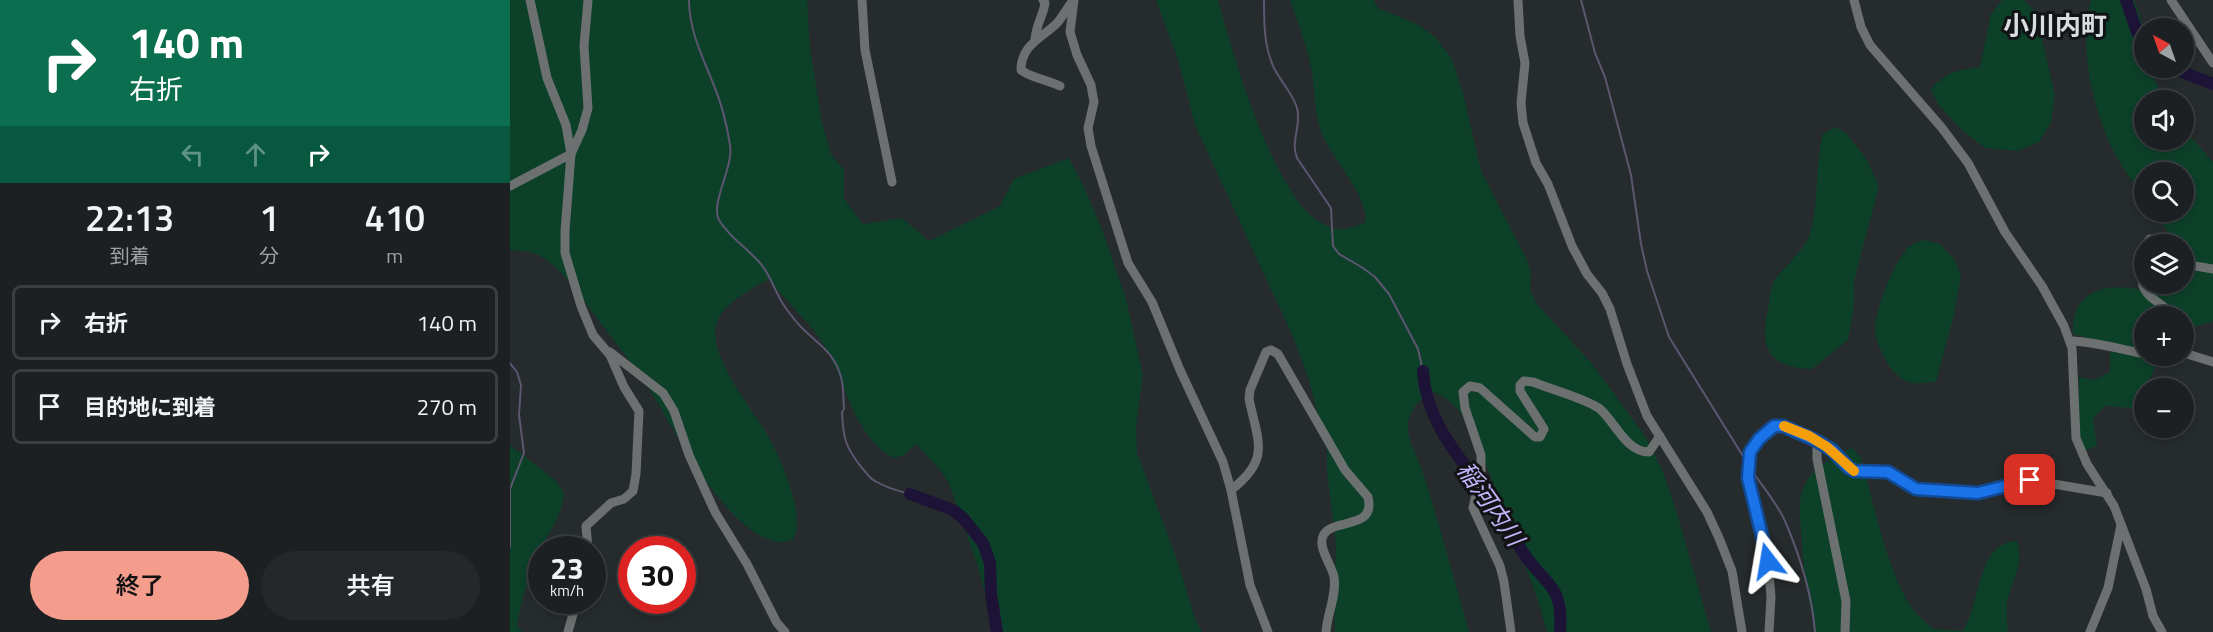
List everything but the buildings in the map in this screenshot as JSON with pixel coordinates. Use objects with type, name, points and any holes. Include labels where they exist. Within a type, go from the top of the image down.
[{"type":"street","points":[[530,0],[547,78],[566,125],[571,154],[565,253],[581,306],[593,335],[610,355],[624,387],[639,411],[633,491],[624,499],[611,503],[586,526],[587,536]]},
{"type":"street","points":[[510,186],[571,154],[582,129],[588,108],[584,46],[588,0]]},
{"type":"street","points":[[862,0],[866,50],[892,182]]},
{"type":"street","points":[[1035,39],[1036,26],[1046,3],[1043,0]]},
{"type":"street","points":[[1060,86],[1026,74],[1021,69],[1021,61],[1035,39],[1057,23],[1073,0]]},
{"type":"street","points":[[1073,0],[1070,32],[1077,56],[1091,85],[1094,102],[1088,128],[1090,146],[1128,263],[1152,302],[1180,370],[1223,462],[1231,490],[1250,585],[1268,632]]},
{"type":"street","points":[[1518,0],[1520,36],[1525,63],[1521,103],[1523,123],[1536,163],[1548,184],[1572,246],[1610,309],[1627,364],[1647,416],[1707,512],[1719,538],[1732,571],[1742,632]]},
{"type":"street","points":[[1854,0],[1861,27],[1870,45],[1942,128],[1968,163],[2005,232],[2042,286],[2071,341],[2076,438],[2087,464],[2107,494],[2121,525],[2146,589],[2153,616],[2162,632]]},
{"type":"street","points":[[2171,0],[2213,63]]},
{"type":"street","points":[[2194,266],[2213,269]]},
{"type":"street","points":[[2147,294],[2161,306]]},
{"type":"street","points":[[2071,341],[2090,341],[2104,347],[2134,352]]},
{"type":"street","points":[[603,347],[663,393],[674,411],[688,455],[715,512],[747,564],[784,632]]},
{"type":"street","points":[[1231,490],[1248,477],[1260,450],[1249,399],[1250,390],[1266,352],[1271,350],[1278,354],[1345,470],[1368,497],[1370,503],[1367,513],[1357,522],[1330,529],[1323,534],[1321,543],[1334,577],[1326,632]]},
{"type":"street","points":[[2194,356],[2213,362]]},
{"type":"street","points":[[1510,632],[1500,566],[1473,503],[1481,471],[1480,455],[1463,392],[1470,386],[1480,388],[1535,437],[1540,437],[1544,429],[1520,391],[1520,385],[1524,381],[1533,382],[1599,409],[1632,446],[1642,452],[1649,452],[1660,436]]},
{"type":"street","points":[[1769,632],[1771,597],[1768,561],[1748,478],[1750,452],[1759,439],[1774,426],[1783,426],[1817,441],[1832,450],[1849,468],[1855,471],[1888,472],[1916,489],[1978,493],[2030,480],[2107,494]]},
{"type":"street","points":[[1817,441],[1819,469],[1846,601],[1845,632]]},
{"type":"street","points":[[2090,632],[2108,588],[2121,525]]},
{"type":"street","points":[[568,632],[573,614]]},
{"type":"green space","points":[[510,0],[807,0],[810,48],[822,123],[831,154],[844,170],[844,199],[863,224],[902,218],[929,241],[1000,206],[1014,179],[1069,158],[1101,227],[1125,295],[1143,375],[1136,426],[1137,453],[1177,560],[1195,618],[1202,632],[996,632],[977,564],[949,483],[916,444],[904,455],[894,458],[880,449],[859,422],[822,342],[769,279],[739,297],[725,309],[717,322],[715,335],[718,350],[732,381],[768,436],[781,462],[797,515],[797,527],[794,539],[782,542],[761,536],[741,522],[704,478],[648,387],[565,277],[542,257],[530,252],[510,250]]},
{"type":"green space","points":[[1156,0],[1218,0],[1249,102],[1282,175],[1295,197],[1310,215],[1329,227],[1338,229],[1365,223],[1365,214],[1357,192],[1321,132],[1309,58],[1290,0],[1373,0],[1378,8],[1421,26],[1436,38],[1452,59],[1463,93],[1481,171],[1528,262],[1531,275],[1530,289],[1536,303],[1593,365],[1647,439],[1663,472],[1711,632],[1547,632],[1537,597],[1473,431],[1457,408],[1435,392],[1416,405],[1410,415],[1408,432],[1429,493],[1469,632],[1335,632],[1336,544],[1327,472],[1327,451],[1309,380],[1294,339],[1195,125],[1178,59]]},
{"type":"green space","points":[[2002,0],[2024,0],[2036,13],[2055,95],[2051,122],[2039,142],[2018,151],[1985,148],[1962,130],[1938,104],[1931,89],[1953,73],[1980,67],[1991,14]]},
{"type":"green space","points":[[2091,0],[2134,0],[2140,16],[2140,18],[2134,18],[2134,78],[2154,78],[2160,90],[2134,90],[2134,150],[2194,150],[2194,140],[2213,162],[2213,321],[2194,327],[2194,306],[2134,306],[2134,347],[2073,334],[2076,311],[2083,300],[2105,289],[2132,288],[2134,294],[2194,294],[2194,234],[2169,234],[2161,222],[2194,222],[2194,162],[2134,162],[2134,183],[2108,140],[2096,107],[2087,53]]},
{"type":"green space","points":[[1835,127],[1846,133],[1867,160],[1879,186],[1854,281],[1854,306],[1848,340],[1812,369],[1784,364],[1776,359],[1766,342],[1766,319],[1774,281],[1801,250],[1809,237],[1823,134]]},
{"type":"green space","points":[[1923,240],[1940,244],[1954,259],[1961,276],[1954,315],[1936,382],[1916,383],[1902,379],[1890,367],[1875,330],[1882,298],[1898,261],[1910,246]]},
{"type":"green space","points":[[2110,350],[2134,354],[2134,366],[2156,366],[2151,378],[2134,378],[2134,408],[2105,406],[2093,419],[2097,445],[2085,451],[2077,425],[2079,377],[2095,380],[2110,372]]},
{"type":"green space","points":[[510,445],[555,480],[564,492],[562,507],[547,536],[528,536],[528,581],[517,626],[522,632],[510,632]]},
{"type":"green space","points":[[1852,448],[1860,456],[1882,538],[1897,580],[1916,613],[1933,629],[1963,631],[1989,558],[2005,543],[2017,541],[2018,566],[2007,603],[2008,632],[1816,632],[1804,569],[1800,499],[1803,489],[1817,469],[1830,459]]},
{"type":"waterway","points":[[689,0],[691,22],[719,98],[730,145],[729,164],[717,204],[719,220],[760,263],[791,315],[825,349],[838,368],[843,385],[844,435],[848,448],[856,461],[873,480],[910,494]]},
{"type":"waterway","points":[[1264,0],[1268,52],[1297,108],[1295,152],[1331,208],[1333,246],[1339,254],[1375,277],[1389,294],[1418,349],[1423,371]]},
{"type":"waterway","points":[[1581,0],[1595,53],[1605,77],[1631,175],[1647,271],[1669,337],[1746,461]]},
{"type":"waterway","points":[[2126,0],[2134,23]]},
{"type":"waterway","points":[[2194,77],[2213,84]]},
{"type":"waterway","points":[[510,363],[517,372],[521,385],[519,415],[524,453],[510,489],[510,547]]},
{"type":"waterway","name":"稲河内川","points":[[1423,371],[1431,409],[1439,427],[1460,459],[1500,511],[1529,561],[1555,593],[1559,603],[1560,632]]},
{"type":"waterway","points":[[1752,471],[1785,521],[1808,589],[1815,632]]},
{"type":"waterway","points":[[910,494],[953,510],[963,518],[983,543],[990,563],[991,594],[997,632]]},
{"type":"slow traffic","points":[[1784,426],[1809,436],[1832,450],[1854,471]]},
{"type":"district","name":"小川内町","points":[[2055,26]]},
{"type":"route","points":[[1768,561],[1748,478],[1750,452],[1759,439],[1774,426],[1783,426],[1809,436],[1832,450],[1849,468],[1855,471],[1888,472],[1916,489],[1963,494],[1978,493],[2030,480]]}]
